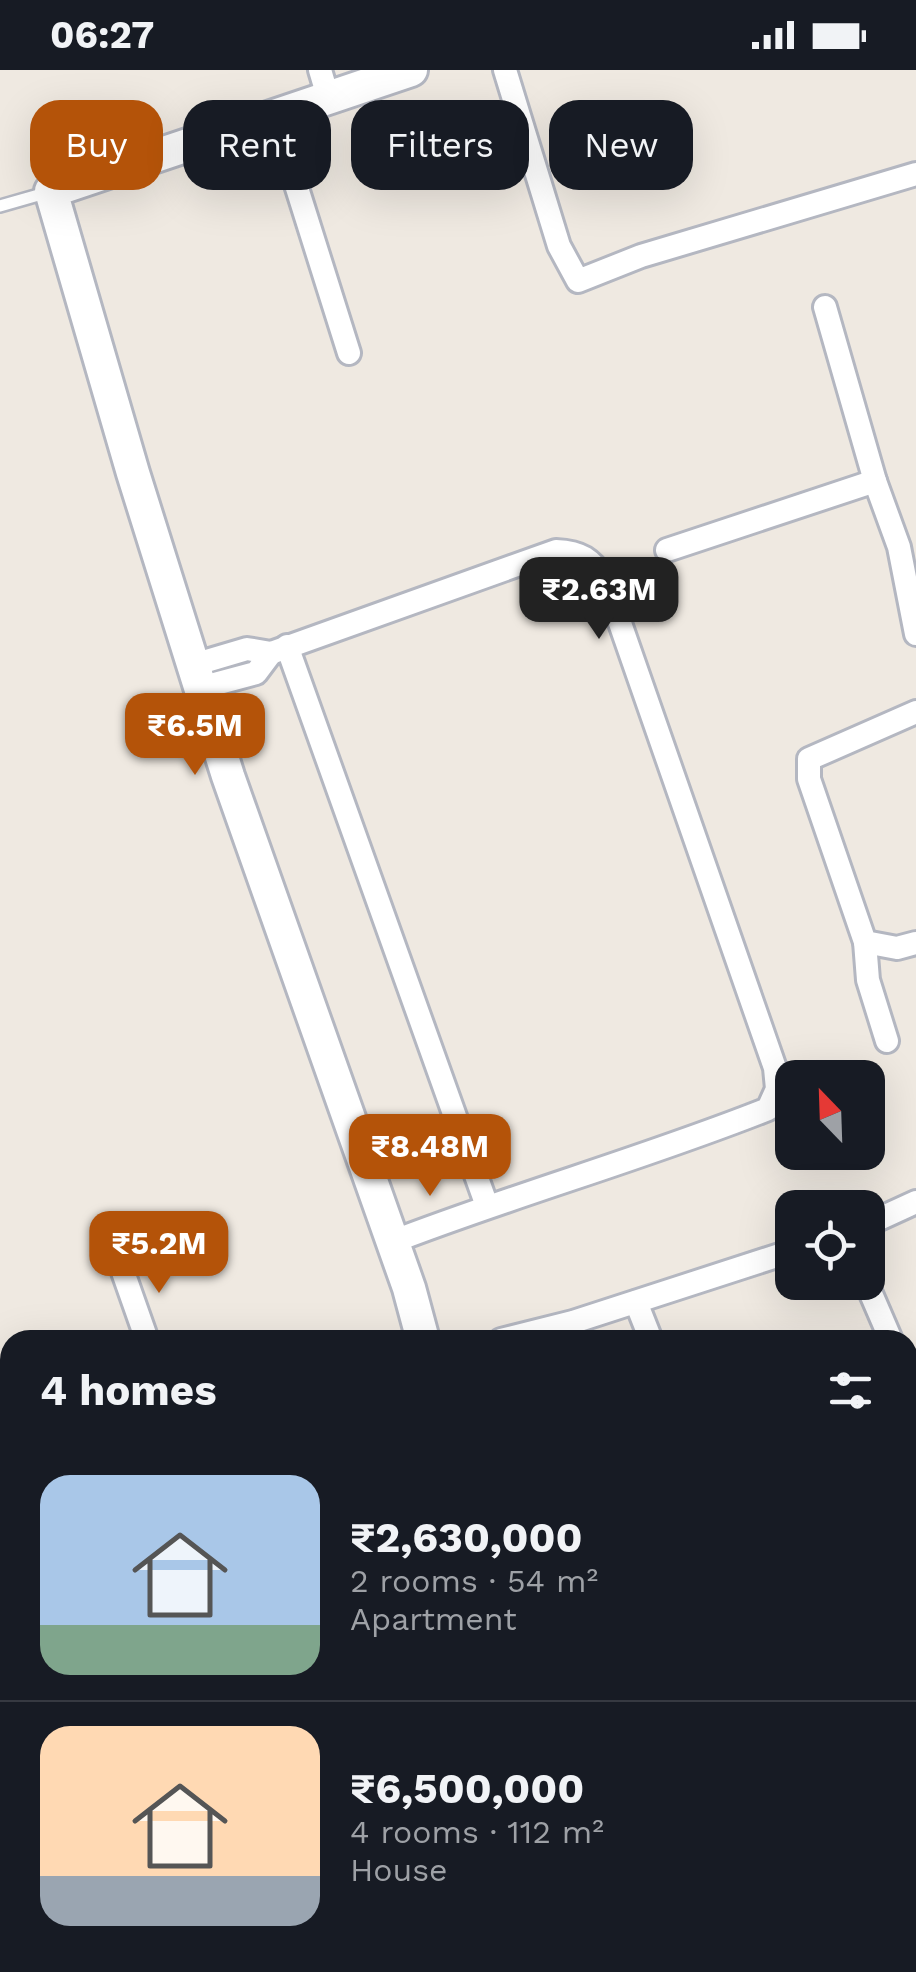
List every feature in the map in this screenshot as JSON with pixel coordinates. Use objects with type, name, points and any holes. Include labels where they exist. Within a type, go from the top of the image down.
[{"type":"street","points":[[298,100],[324,84],[412,70]]},
{"type":"street","points":[[505,70],[559,246],[578,281],[641,256],[916,174]]},
{"type":"street","points":[[183,146],[51,191],[228,776],[420,1330]]},
{"type":"street","points":[[298,190],[349,353]]},
{"type":"street","points":[[826,306],[875,481],[898,546],[916,634]]},
{"type":"street","points":[[667,550],[875,481]]},
{"type":"street","points":[[196,677],[247,649],[279,649],[556,551],[574,552],[592,560],[604,580],[776,1068],[777,1089],[768,1109],[680,1144],[487,1206],[392,1242]]},
{"type":"street","points":[[279,649],[487,1206]]},
{"type":"street","points":[[887,1041],[868,980],[865,942],[809,779],[809,759],[916,712]]},
{"type":"street","points":[[865,942],[898,948],[916,944]]},
{"type":"street","points":[[885,1216],[916,1202]]},
{"type":"street","points":[[537,1330],[775,1257]]},
{"type":"street","points":[[122,1269],[143,1330]]},
{"type":"street","points":[[874,1300],[887,1330]]},
{"type":"street","points":[[636,1302],[647,1330]]},
{"type":"lane","points":[[0,206],[51,191]]}]
